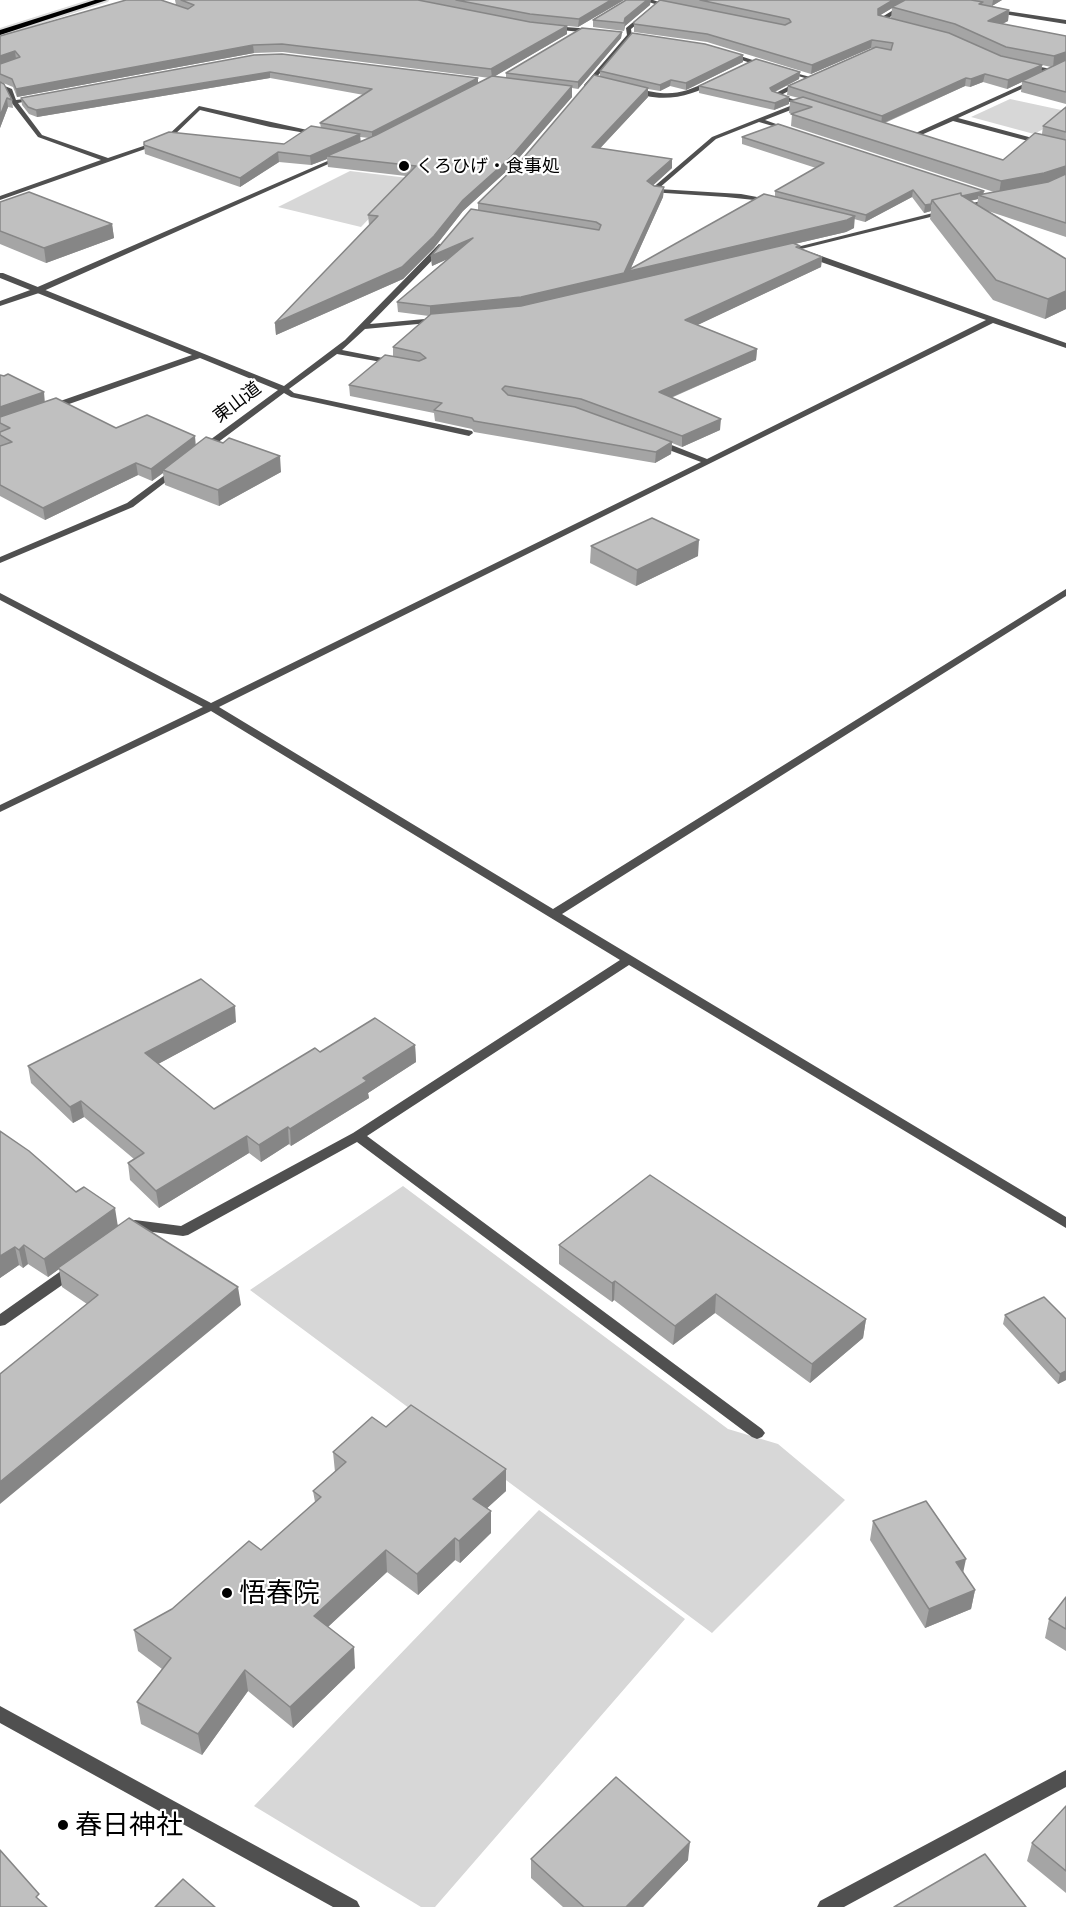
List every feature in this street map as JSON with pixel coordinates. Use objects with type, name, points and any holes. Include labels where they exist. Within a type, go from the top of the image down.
[{"type":"highway","points":[[0,33],[103,0]]},
{"type":"street","points":[[645,0],[670,5]]},
{"type":"street","points":[[900,25],[880,21],[910,2],[928,0],[940,2]]},
{"type":"street","points":[[630,35],[628,29],[659,3]]},
{"type":"street","points":[[986,9],[1066,22]]},
{"type":"street","points":[[571,36],[591,24]]},
{"type":"street","points":[[540,27],[600,32]]},
{"type":"street","points":[[620,34],[641,36]]},
{"type":"street","points":[[579,93],[630,35]]},
{"type":"street","points":[[724,52],[771,67]]},
{"type":"street","points":[[742,67],[752,62]]},
{"type":"street","points":[[1023,65],[1066,74]]},
{"type":"street","points":[[899,135],[910,138],[1066,66]]},
{"type":"street","points":[[781,70],[811,78]]},
{"type":"street","points":[[811,108],[775,95],[821,74]]},
{"type":"street","points":[[623,87],[666,97],[683,96],[722,76]]},
{"type":"street","points":[[591,80],[602,83]]},
{"type":"street","points":[[0,86],[10,90],[14,102],[40,136],[107,160]]},
{"type":"street","points":[[14,102],[48,96]]},
{"type":"street","points":[[776,203],[698,192],[675,193],[652,190],[714,138],[800,104]]},
{"type":"street","points":[[0,198],[166,140],[199,108],[270,125],[328,134]]},
{"type":"street","points":[[953,119],[1066,149]]},
{"type":"street","points":[[758,120],[791,131]]},
{"type":"street","points":[[0,304],[36,291],[353,151]]},
{"type":"street","points":[[782,252],[999,198],[988,195]]},
{"type":"street","points":[[854,224],[876,230]]},
{"type":"street","name":"東山道","points":[[197,454],[282,388],[335,351],[363,327],[446,242]]},
{"type":"street","points":[[793,249],[1066,346]]},
{"type":"street","points":[[0,275],[282,388],[291,395],[469,433]]},
{"type":"street","points":[[363,327],[442,320]]},
{"type":"street","points":[[0,809],[209,706],[309,660],[993,320]]},
{"type":"street","points":[[335,351],[409,366]]},
{"type":"street","points":[[45,410],[200,356]]},
{"type":"street","points":[[642,437],[706,461]]},
{"type":"street","points":[[0,560],[130,505],[187,461]]},
{"type":"street","points":[[553,914],[1066,592]]},
{"type":"street","points":[[0,596],[209,706],[1066,1223]]},
{"type":"street","points":[[116,1239],[135,1225],[183,1231],[358,1136],[628,960]]},
{"type":"street","points":[[358,1136],[757,1433]]},
{"type":"street","points":[[0,1322],[87,1260]]},
{"type":"street","points":[[0,1714],[351,1907]]},
{"type":"street","points":[[826,1907],[1066,1778]]},
{"type":"shaded area","points":[[1010,99],[1066,111],[1066,117],[1034,134],[971,117]]},
{"type":"shaded area","points":[[350,171],[408,178],[361,227],[278,207]]},
{"type":"shaded area","points":[[403,1186],[728,1429],[778,1444],[845,1500],[712,1633],[250,1290]]},
{"type":"shaded area","points":[[539,1510],[685,1619],[435,1907],[421,1907],[254,1806]]},
{"type":"building","points":[[126,0],[161,0],[188,9],[194,5],[181,0],[418,0],[530,22],[567,26],[491,69],[282,44],[253,45],[16,89],[12,79],[0,74],[0,64],[20,57],[15,51],[0,56],[0,36]]},
{"type":"building","points":[[456,0],[611,0],[579,19],[530,14]]},
{"type":"building","points":[[626,0],[647,0],[625,18],[624,23],[593,20]]},
{"type":"building","points":[[660,0],[785,25],[791,22],[789,19],[700,0],[893,0],[878,9],[878,15],[949,33],[1001,56],[1042,65],[1008,80],[985,74],[971,79],[966,78],[882,116],[788,86],[876,47],[891,50],[893,43],[872,40],[812,65],[707,34],[634,24]]},
{"type":"building","points":[[905,0],[971,0],[983,2],[979,4],[1009,10],[988,21],[1066,36],[1066,52],[1054,56],[1006,47],[955,24],[892,7]]},
{"type":"building","points":[[582,28],[622,32],[578,82],[506,73]]},
{"type":"building","points":[[632,33],[705,44],[743,55],[686,83],[671,80],[660,85],[600,71]]},
{"type":"building","points":[[282,54],[478,78],[372,132],[320,123],[372,89],[270,72],[36,110],[28,107],[21,98],[254,55]]},
{"type":"building","points":[[756,59],[800,72],[770,88],[772,91],[789,97],[775,103],[699,86]]},
{"type":"building","points":[[1066,60],[1066,92],[1022,81]]},
{"type":"building","points":[[594,75],[648,88],[592,147],[672,159],[647,181],[654,186],[664,187],[624,273],[521,297],[430,306],[397,302],[473,238],[431,256],[471,209],[599,230],[601,225],[596,222],[478,203],[519,163]]},
{"type":"building","points":[[492,76],[572,86],[511,157],[463,200],[434,236],[402,267],[275,323],[378,216],[368,215],[416,166],[327,156],[376,135]]},
{"type":"building","points":[[0,82],[4,84],[12,100],[7,98],[0,116]]},
{"type":"building","points":[[803,97],[1003,160],[1035,133],[1066,140],[1066,166],[1044,173],[1001,181],[791,114],[812,107],[790,101]]},
{"type":"building","points":[[1066,107],[1066,132],[1043,126]]},
{"type":"building","points":[[778,124],[984,191],[962,196],[961,193],[932,200],[931,204],[925,205],[913,190],[866,215],[775,191],[824,163],[742,137]]},
{"type":"building","points":[[311,126],[360,134],[310,156],[278,152],[240,178],[144,145],[144,142],[169,132],[284,144]]},
{"type":"building","points":[[1066,174],[1066,223],[978,195],[1048,182]]},
{"type":"building","points":[[29,192],[112,224],[44,248],[0,231],[0,202]]},
{"type":"building","points":[[961,193],[1066,259],[1066,291],[1048,299],[996,280],[932,200]]},
{"type":"building","points":[[764,194],[855,216],[847,220],[625,272]]},
{"type":"building","points":[[793,243],[800,246],[796,247],[822,257],[685,320],[757,349],[659,392],[721,419],[682,436],[581,399],[505,386],[502,389],[508,395],[575,407],[672,442],[656,452],[474,421],[472,418],[434,410],[442,403],[349,385],[385,355],[419,361],[426,358],[420,353],[393,347],[431,314],[521,306]]},
{"type":"building","points":[[8,374],[44,392],[0,407],[0,375]]},
{"type":"building","points":[[56,398],[116,428],[147,415],[195,436],[151,469],[136,463],[43,508],[0,485],[0,446],[12,442],[0,435],[0,432],[10,428],[0,423],[0,417]]},
{"type":"building","points":[[206,437],[223,443],[229,438],[280,456],[218,490],[163,470]]},
{"type":"building","points":[[652,518],[699,540],[637,570],[591,546]]},
{"type":"building","points":[[201,979],[235,1006],[145,1053],[214,1109],[315,1048],[320,1052],[375,1018],[415,1045],[363,1078],[367,1081],[290,1129],[288,1127],[259,1145],[247,1136],[156,1191],[128,1163],[144,1153],[81,1101],[70,1107],[28,1066]]},
{"type":"building","points":[[0,1131],[29,1151],[76,1192],[84,1187],[115,1208],[44,1259],[24,1245],[19,1250],[15,1247],[0,1256]]},
{"type":"building","points":[[650,1175],[866,1319],[812,1364],[716,1294],[675,1326],[615,1281],[612,1283],[559,1245]]},
{"type":"building","points":[[129,1218],[238,1287],[0,1482],[0,1374],[98,1295],[58,1268]]},
{"type":"building","points":[[1044,1297],[1066,1319],[1066,1371],[1060,1374],[1005,1315]]},
{"type":"building","points":[[411,1405],[506,1469],[473,1499],[491,1511],[459,1541],[455,1538],[417,1574],[386,1550],[314,1616],[354,1647],[290,1707],[245,1670],[198,1734],[137,1702],[171,1658],[134,1630],[172,1609],[249,1541],[261,1550],[321,1497],[313,1491],[346,1462],[333,1452],[372,1417],[386,1427]]},
{"type":"building","points":[[926,1501],[966,1559],[956,1562],[975,1590],[929,1609],[873,1521]]},
{"type":"building","points":[[1066,1597],[1066,1629],[1049,1619]]},
{"type":"building","points":[[616,1777],[690,1842],[626,1907],[584,1907],[531,1859]]},
{"type":"building","points":[[1066,1806],[1066,1871],[1032,1843]]},
{"type":"building","points":[[0,1850],[39,1894],[36,1897],[47,1907],[0,1907]]},
{"type":"building","points":[[985,1854],[1026,1907],[894,1907]]},
{"type":"building","points":[[183,1879],[215,1907],[155,1907]]},
{"type":"place","name":"くろひげ・食事処","points":[[404,166]]},
{"type":"place","name":"悟春院","points":[[227,1593]]},
{"type":"place","name":"春日神社","points":[[63,1825]]}]
